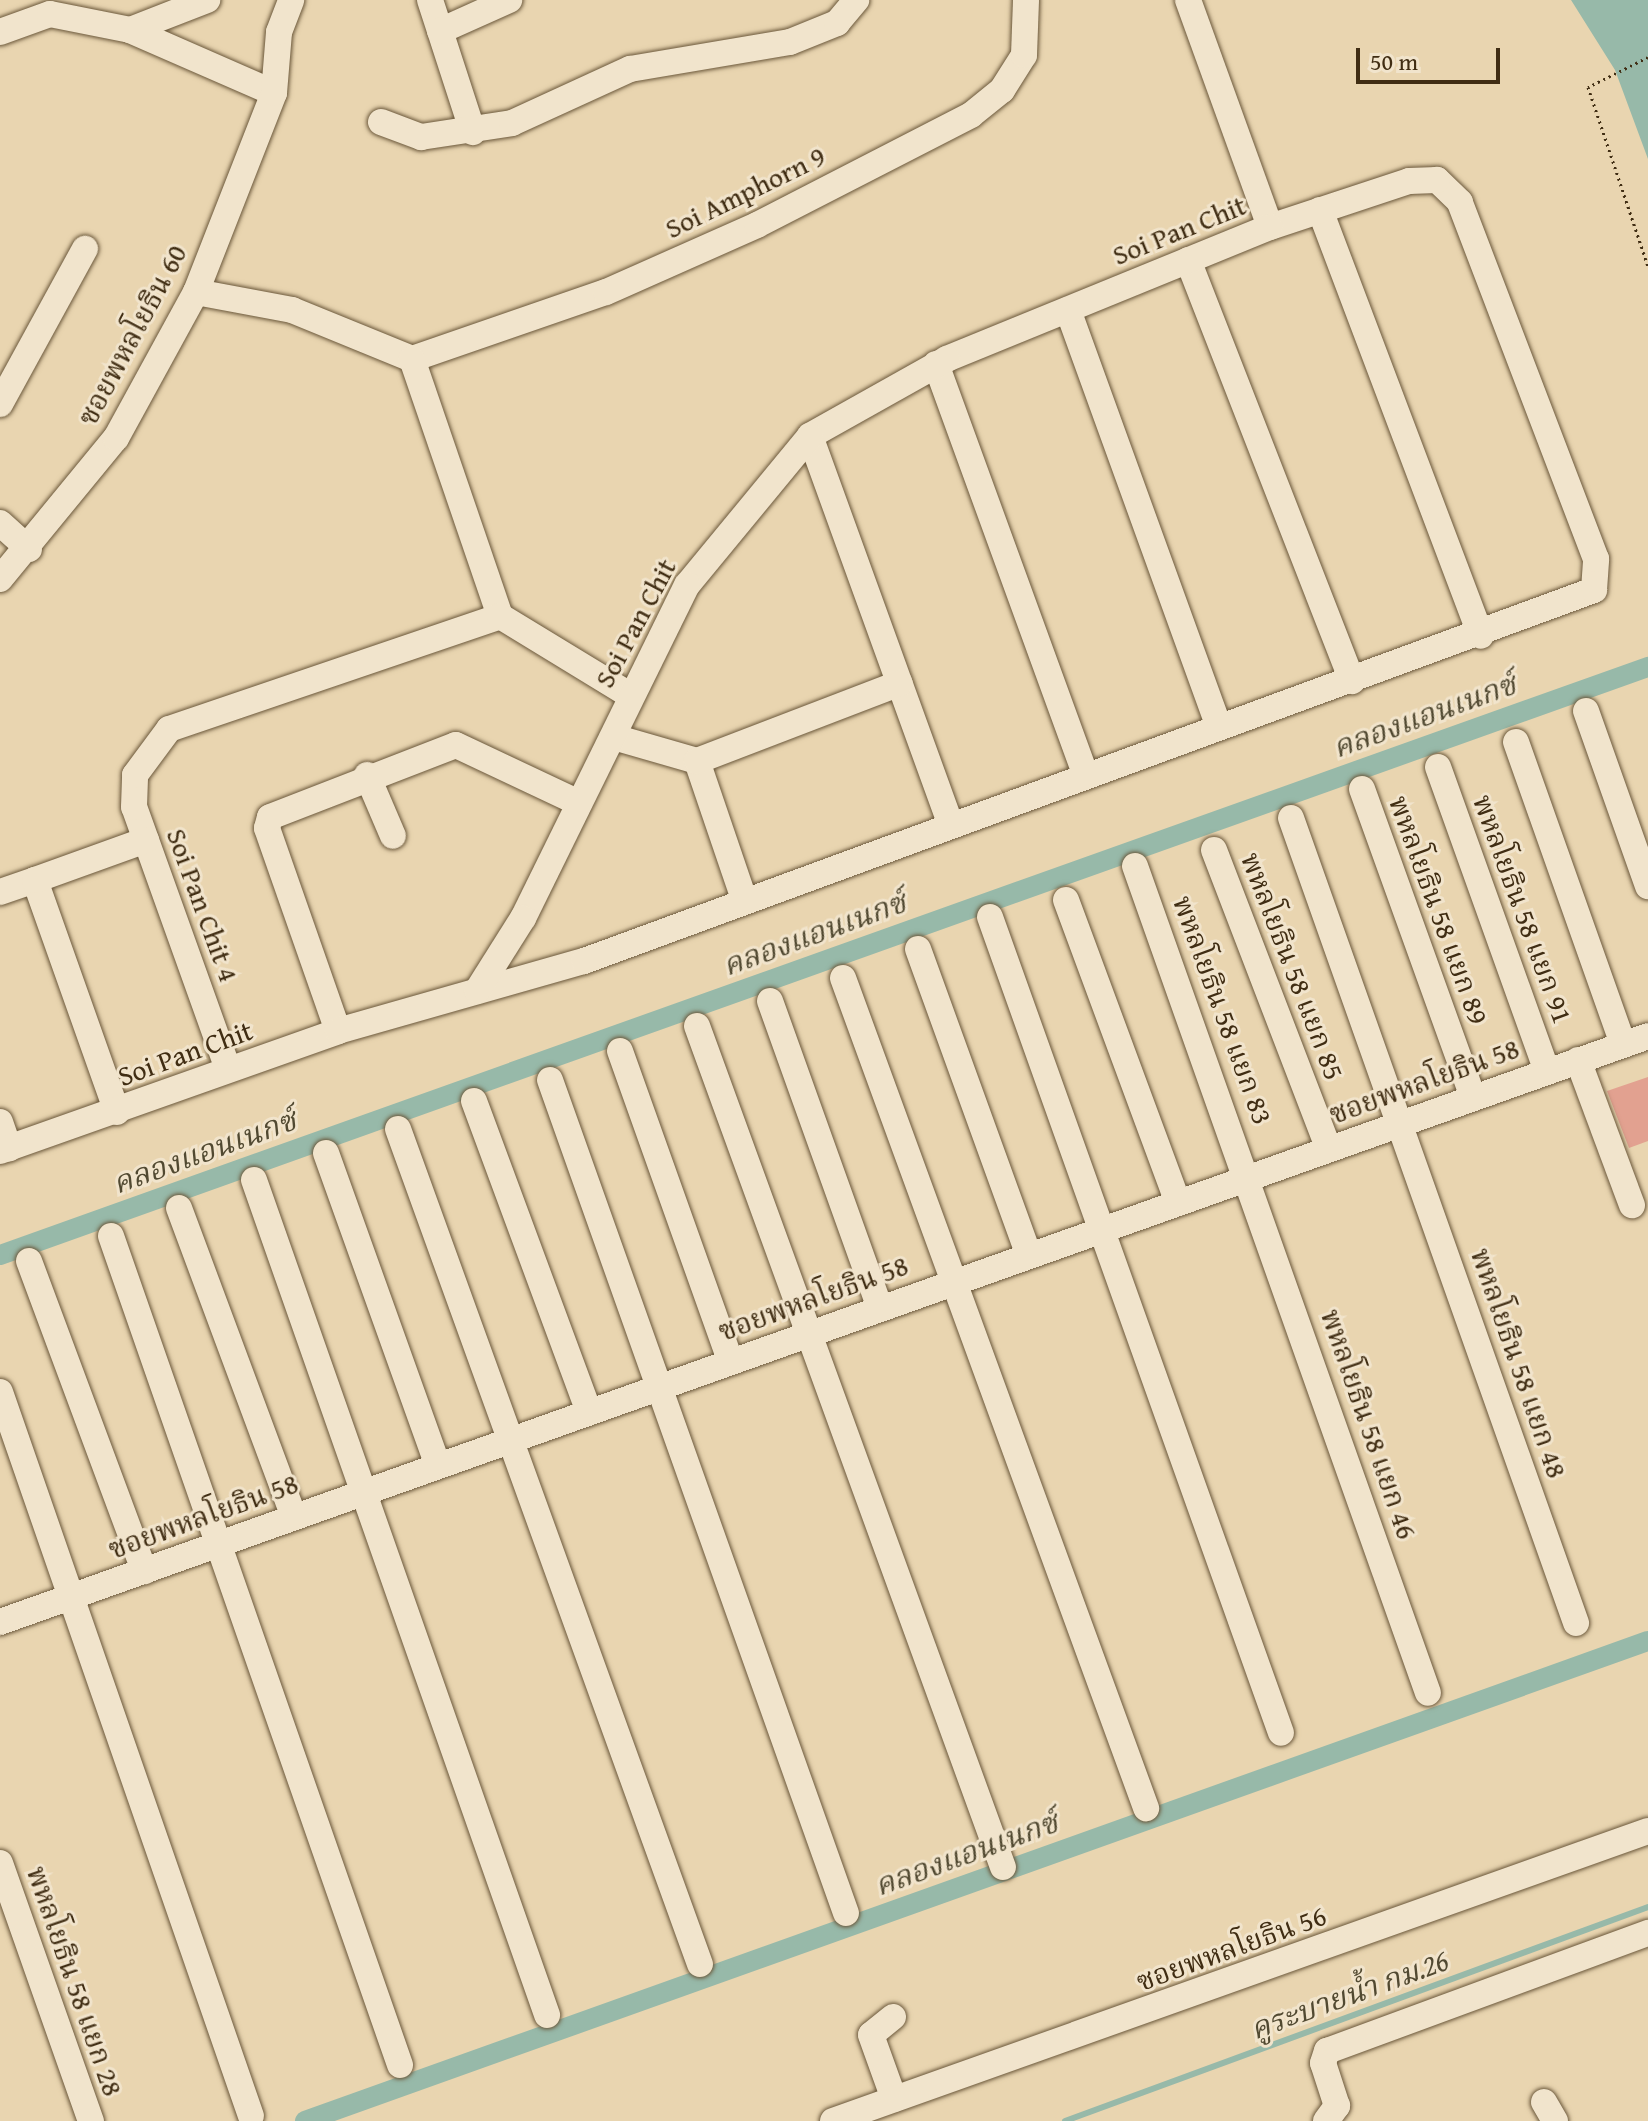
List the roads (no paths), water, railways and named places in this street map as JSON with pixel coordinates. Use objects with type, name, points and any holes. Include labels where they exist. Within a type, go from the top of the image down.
[{"type":"street","points":[[130,30],[207,0]]},
{"type":"street","name":"ซอยพหลโยธิน 60","points":[[0,579],[29,549],[116,438],[196,292],[274,93],[279,32],[291,0]]},
{"type":"street","points":[[430,0],[473,132]]},
{"type":"street","points":[[440,31],[509,0]]},
{"type":"street","points":[[381,122],[421,137],[473,132],[512,123],[630,69],[790,42],[837,23],[856,0]]},
{"type":"street","name":"Soi Amphorn 9","points":[[412,359],[606,292],[757,225],[971,115],[1002,90],[1024,55],[1026,0]]},
{"type":"street","points":[[1188,0],[1270,227]]},
{"type":"street","points":[[0,32],[50,14],[130,30],[274,93]]},
{"type":"street","name":"Soi Pan Chit","points":[[5,1149],[117,1112],[338,1031],[477,991],[614,737],[631,696],[687,585],[810,436],[936,364],[1270,227],[1409,181],[1437,180],[1460,202],[1484,251],[1600,577],[1576,601],[1481,636]]},
{"type":"street","points":[[477,991],[584,961],[1085,773],[1481,636],[1320,210]]},
{"type":"street","points":[[0,404],[85,249]]},
{"type":"street","points":[[1188,260],[1352,681]]},
{"type":"street","points":[[196,292],[292,310],[412,359],[500,616],[631,696]]},
{"type":"street","points":[[1068,310],[1219,726]]},
{"type":"street","points":[[936,364],[1085,773]]},
{"type":"street","points":[[810,436],[950,823]]},
{"type":"street","points":[[0,523],[29,549]]},
{"type":"street","name":"Soi Pan Chit 4","points":[[228,1069],[134,807],[135,775],[169,729],[500,616]]},
{"type":"street","points":[[614,737],[697,761],[900,683]]},
{"type":"street","points":[[1586,711],[1648,886]]},
{"type":"street","points":[[1516,742],[1623,1044]]},
{"type":"street","points":[[338,1031],[267,828],[280,809],[456,745],[579,803]]},
{"type":"street","points":[[697,761],[744,899]]},
{"type":"street","name":"พหลโยธิน 58 แยก 91","points":[[1438,767],[1547,1071]]},
{"type":"street","points":[[367,775],[393,836]]},
{"type":"street","name":"พหลโยธิน 58 แยก 89","points":[[1362,789],[1473,1098]]},
{"type":"street","name":"พหลโยธิน 58 แยก 48","points":[[1291,818],[1576,1623]]},
{"type":"street","points":[[0,892],[146,840]]},
{"type":"street","name":"พหลโยธิน 58 แยก 85","points":[[1214,850],[1329,1149]]},
{"type":"street","name":"พหลโยธิน 58 แยก 83","points":[[1135,866],[1250,1177]]},
{"type":"street","points":[[35,880],[117,1112]]},
{"type":"street","points":[[1066,900],[1178,1203]]},
{"type":"street","points":[[990,917],[1281,1733]]},
{"type":"street","points":[[918,949],[1029,1256]]},
{"type":"street","points":[[843,978],[951,1283],[1146,1808]]},
{"type":"street","points":[[770,1001],[880,1309]]},
{"type":"street","points":[[697,1026],[1003,1867]]},
{"type":"street","name":"ซอยพหลโยธิน 58","points":[[0,1622],[1648,1036]]},
{"type":"street","points":[[620,1051],[731,1362]]},
{"type":"street","points":[[1578,1060],[1632,1205]]},
{"type":"street","points":[[550,1080],[846,1913]]},
{"type":"street","points":[[474,1101],[589,1412]]},
{"type":"street","points":[[0,1122],[5,1149]]},
{"type":"street","points":[[398,1129],[700,1964]]},
{"type":"street","points":[[326,1153],[438,1466]]},
{"type":"street","name":"พหลโยธิน 58 แยก 46","points":[[1250,1177],[1428,1693]]},
{"type":"street","points":[[254,1180],[547,2015]]},
{"type":"street","points":[[179,1208],[294,1517]]},
{"type":"street","points":[[111,1236],[400,2065]]},
{"type":"street","points":[[29,1261],[144,1571]]},
{"type":"street","points":[[0,1392],[74,1595],[251,2116]]},
{"type":"street","name":"ซอยพหลโยธิน 56","points":[[833,2121],[1648,1831]]},
{"type":"street","name":"พหลโยธิน 58 แยก 28","points":[[0,1863],[91,2121]]},
{"type":"street","points":[[1326,2121],[1337,2106],[1323,2063],[1327,2051],[1648,1933]]},
{"type":"street","points":[[893,2017],[871,2035],[894,2099]]},
{"type":"waterway","name":"คลองแอนเนกซ์","points":[[0,1255],[1648,667]]},
{"type":"waterway","name":"คลองแอนเนกซ์","points":[[305,2121],[1648,1641]]},
{"type":"waterway","name":"คูระบายน้ำ กม.26","points":[[1065,2121],[1648,1907]]}]
